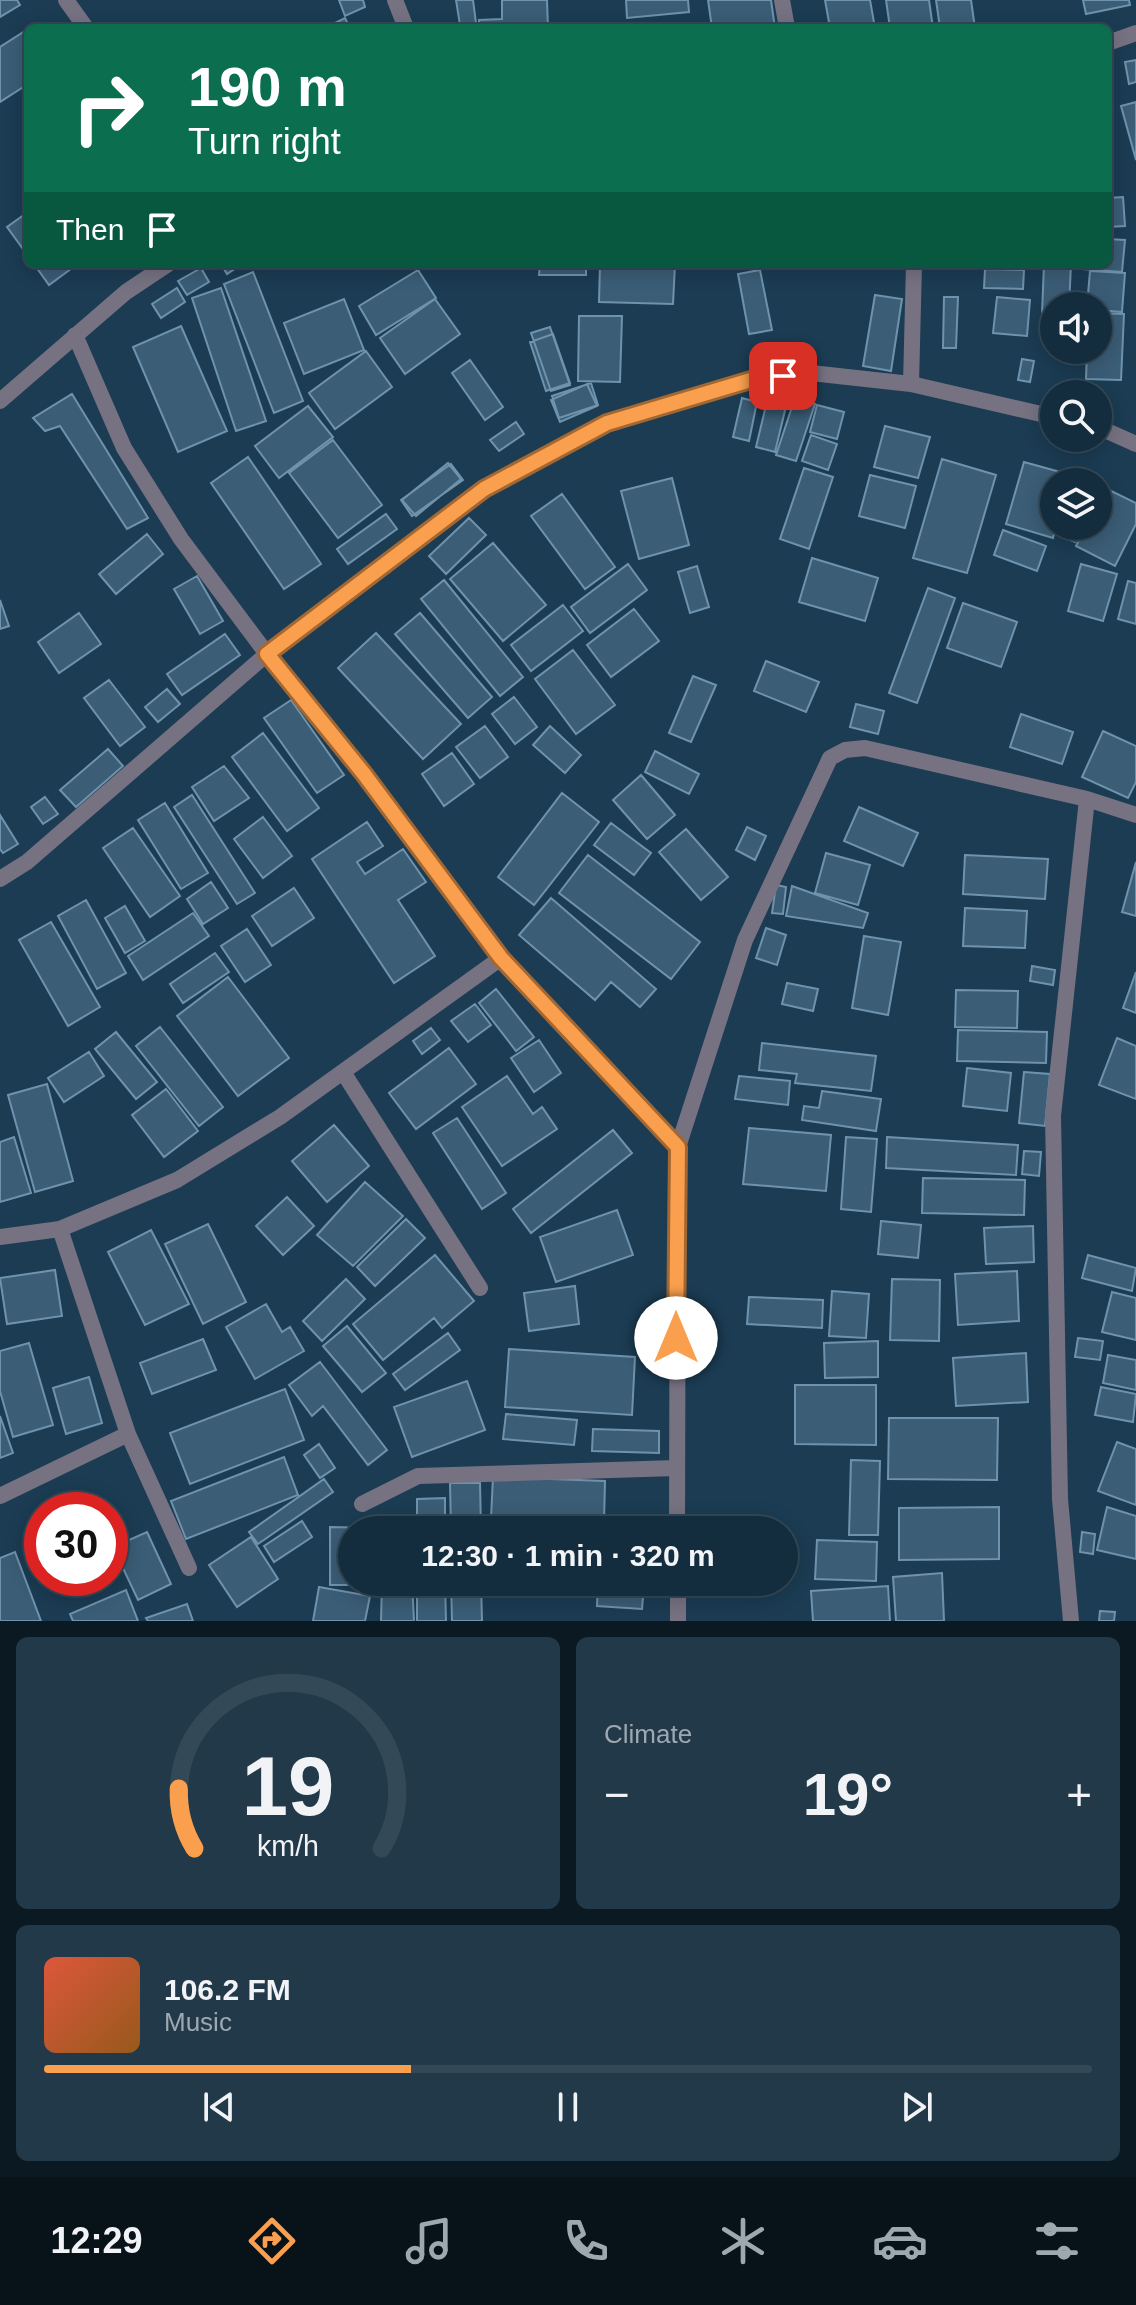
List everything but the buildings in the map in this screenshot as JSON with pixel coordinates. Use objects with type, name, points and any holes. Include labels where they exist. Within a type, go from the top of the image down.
[{"type":"street","points":[[66,0],[83,24]]},
{"type":"street","points":[[395,0],[404,24]]},
{"type":"street","points":[[782,0],[786,24]]},
{"type":"street","points":[[1112,42],[1136,33]]},
{"type":"street","points":[[0,401],[126,292],[162,268]]},
{"type":"street","points":[[911,384],[914,268]]},
{"type":"street","points":[[75,335],[124,448],[181,539],[267,654],[364,774],[501,958],[678,1147]]},
{"type":"street","points":[[0,879],[27,862],[267,654],[484,489],[607,423],[754,379],[811,373],[911,384],[1040,414]]},
{"type":"street","points":[[1112,433],[1136,444]]},
{"type":"street","points":[[677,1516],[678,1147],[745,940],[830,758],[845,750],[865,748],[1087,799],[1136,815]]},
{"type":"street","points":[[1071,1621],[1060,1499],[1053,1116],[1087,799]]},
{"type":"street","points":[[0,1237],[60,1229],[177,1180],[280,1117],[501,958]]},
{"type":"street","points":[[343,1072],[480,1288]]},
{"type":"street","points":[[60,1229],[128,1434],[189,1568]]},
{"type":"street","points":[[0,1496],[128,1434]]},
{"type":"street","points":[[362,1504],[418,1476],[676,1468]]},
{"type":"street","points":[[678,1596],[678,1621]]},
{"type":"route","points":[[676,1338],[678,1147],[501,958],[364,774],[267,654],[484,489],[607,423],[754,379],[783,376]]}]
